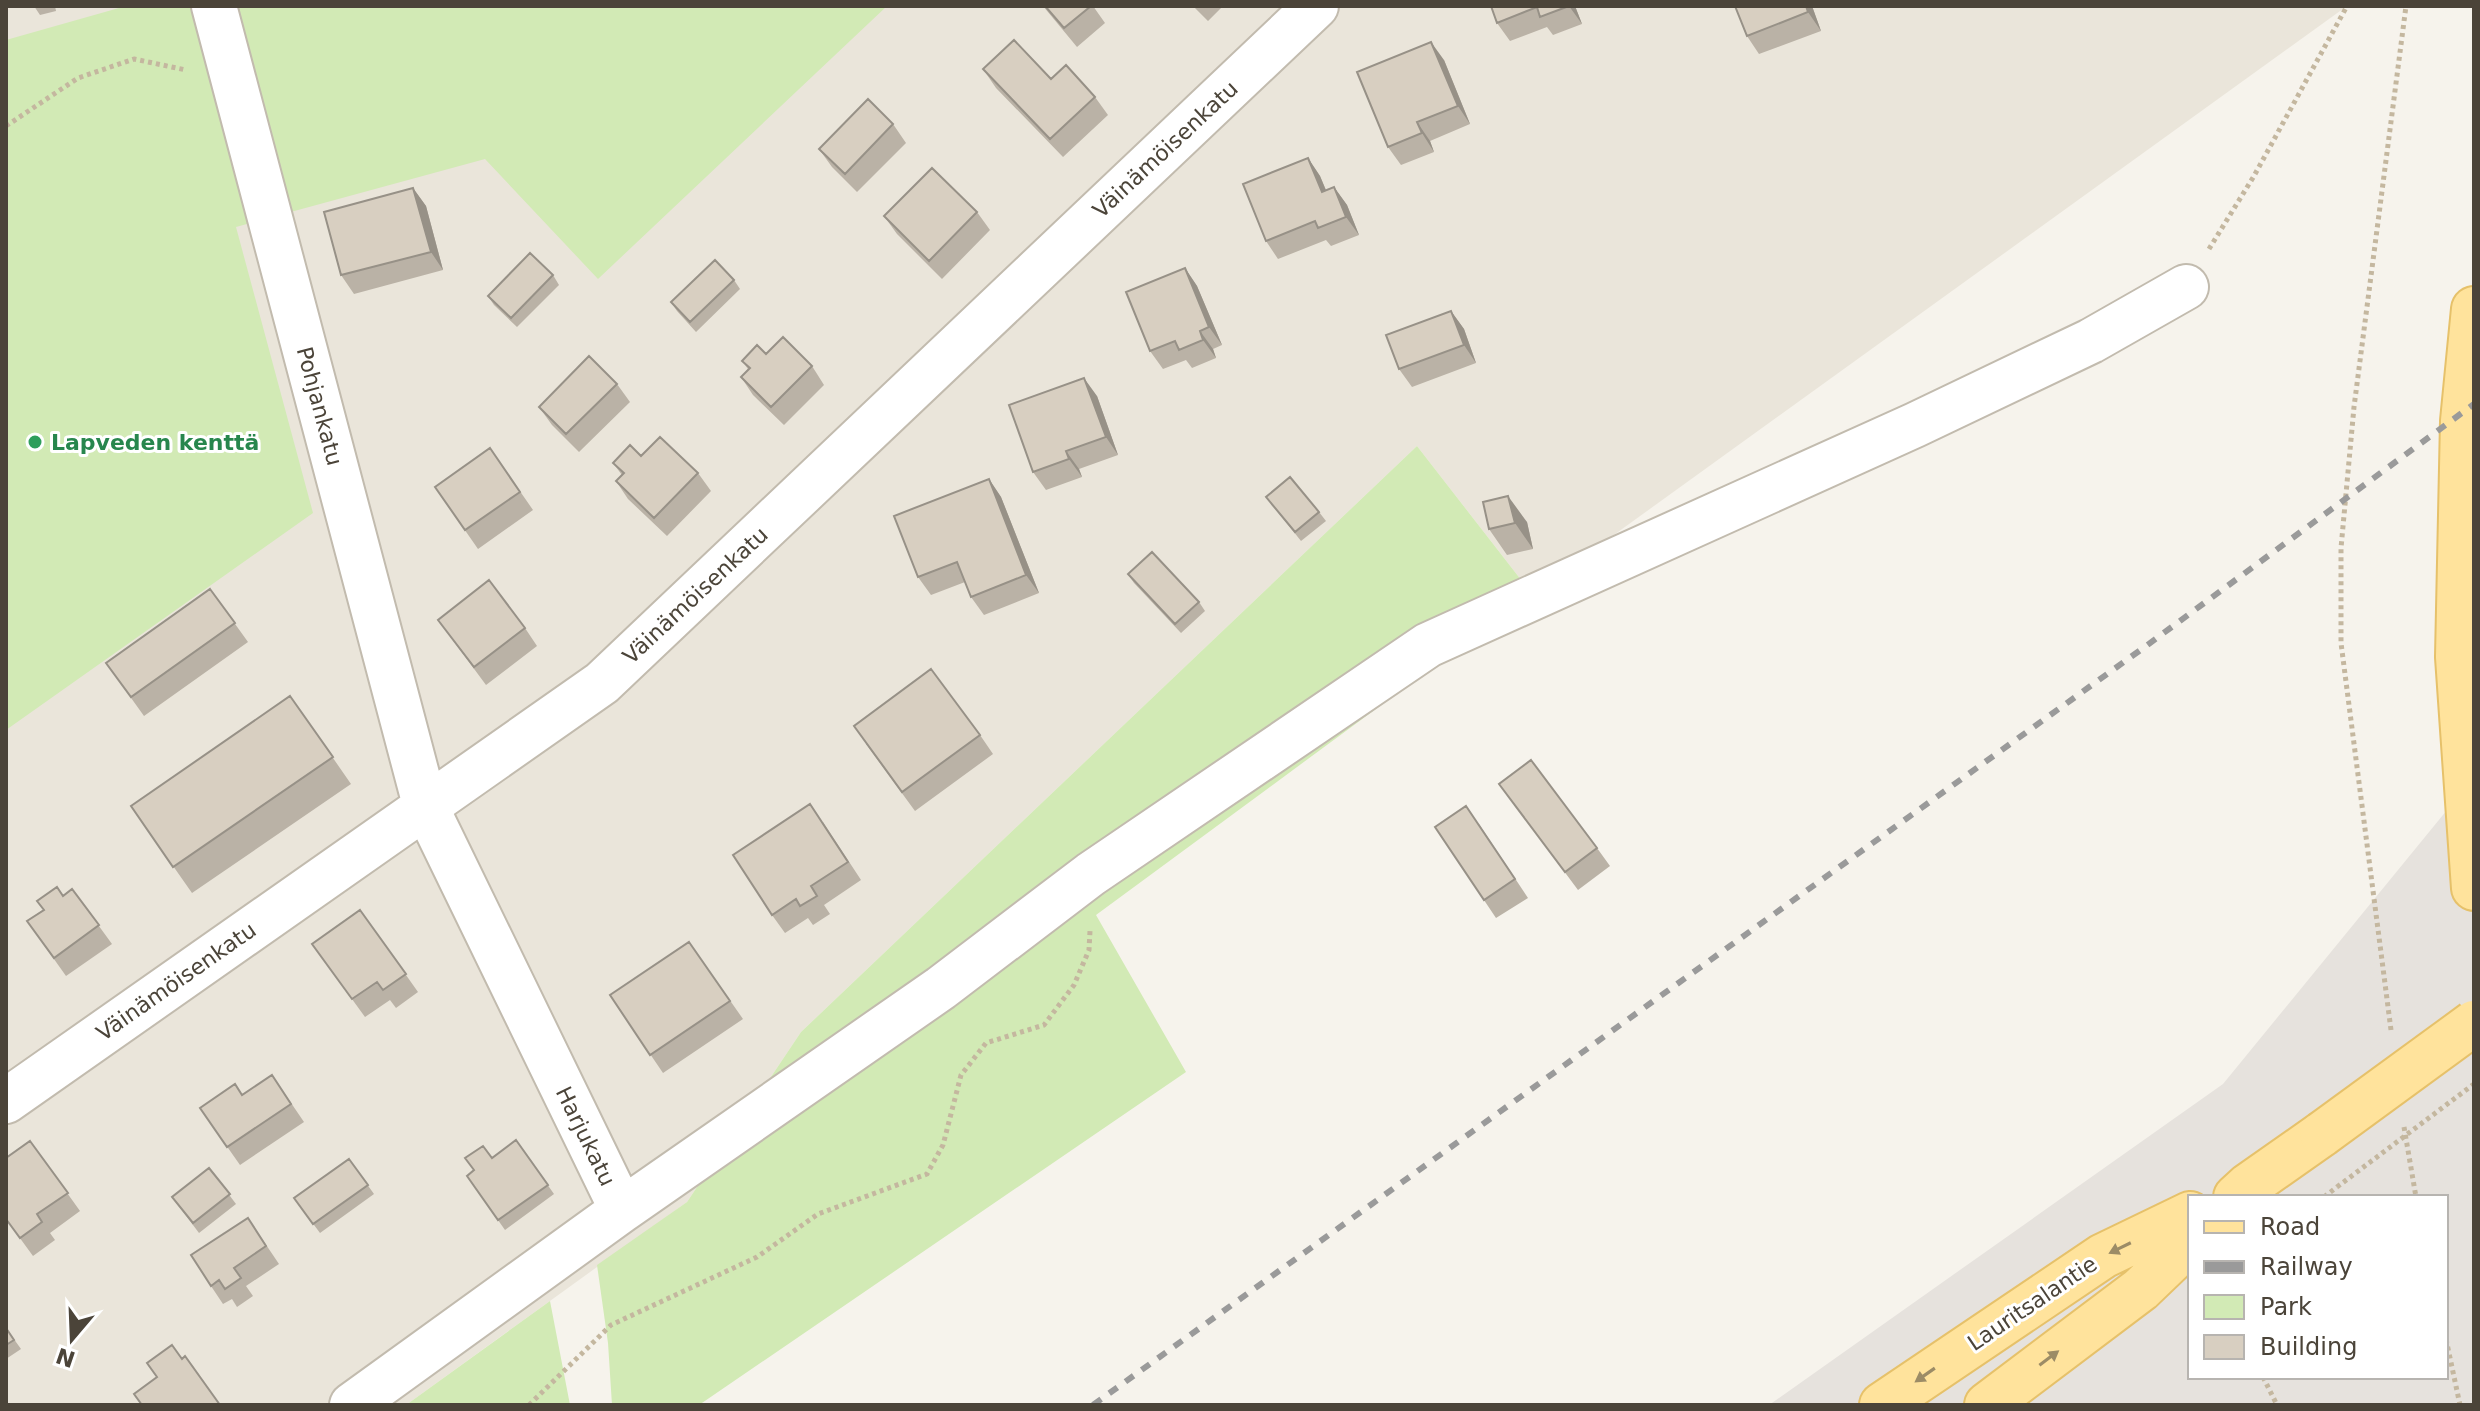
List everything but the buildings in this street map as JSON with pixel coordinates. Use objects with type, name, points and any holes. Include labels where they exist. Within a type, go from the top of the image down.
[{"type":"main road","points":[[2474,309],[2463,421],[2458,657],[2474,888]]},
{"type":"main road","points":[[2236,1193],[2474,1023]]},
{"type":"main road","name":"Lauritsalantie","points":[[1882,1405],[2103,1256],[2188,1215]]},
{"type":"main road","points":[[1987,1405],[2141,1289],[2188,1244]]},
{"type":"street","name":"Pohjankatu","points":[[214,6],[425,805]]},
{"type":"street","name":"Väinämöisenkatu","points":[[6,1101],[602,683],[1316,6]]},
{"type":"street","points":[[622,1210],[941,988],[1091,874],[1428,645],[1915,425],[2091,341],[2186,287]]},
{"type":"street","name":"Harjukatu","points":[[352,1405],[622,1210],[425,805]]},
{"type":"path","points":[[2186,287],[2254,176],[2347,6]]},
{"type":"path","points":[[2393,1045],[2341,643],[2341,548],[2354,407],[2406,6]]},
{"type":"path","points":[[6,126],[78,78],[134,59],[199,73]]},
{"type":"path","points":[[529,1405],[611,1325],[757,1257],[818,1214],[927,1174],[943,1145],[961,1075],[986,1043],[1044,1025],[1074,985],[1089,950],[1091,874]]},
{"type":"path","points":[[2327,1195],[2474,1084]]},
{"type":"path","points":[[2404,1123],[2416,1195]]},
{"type":"path","points":[[2448,1348],[2460,1405]]},
{"type":"path","points":[[2264,1379],[2277,1405]]},
{"type":"shaded area","points":[[6,6],[2347,6],[1532,594],[1417,446],[801,1032],[687,1202],[406,1405],[6,1405]]},
{"type":"shaded area","points":[[2474,777],[2474,1405],[1769,1405],[2223,1084]]},
{"type":"green space","points":[[126,6],[887,6],[598,279],[485,159],[236,227],[313,513],[6,730],[6,40]]},
{"type":"green space","points":[[1417,446],[1532,594],[1096,915],[1186,1072],[699,1405],[612,1405],[608,1343],[597,1265],[687,1202],[801,1032]]},
{"type":"green space","points":[[550,1301],[570,1405],[406,1405]]},
{"type":"railway","points":[[1093,1405],[2146,646],[2474,404]]},
{"type":"place","name":"Lapveden kenttä","points":[[35,442]]}]
